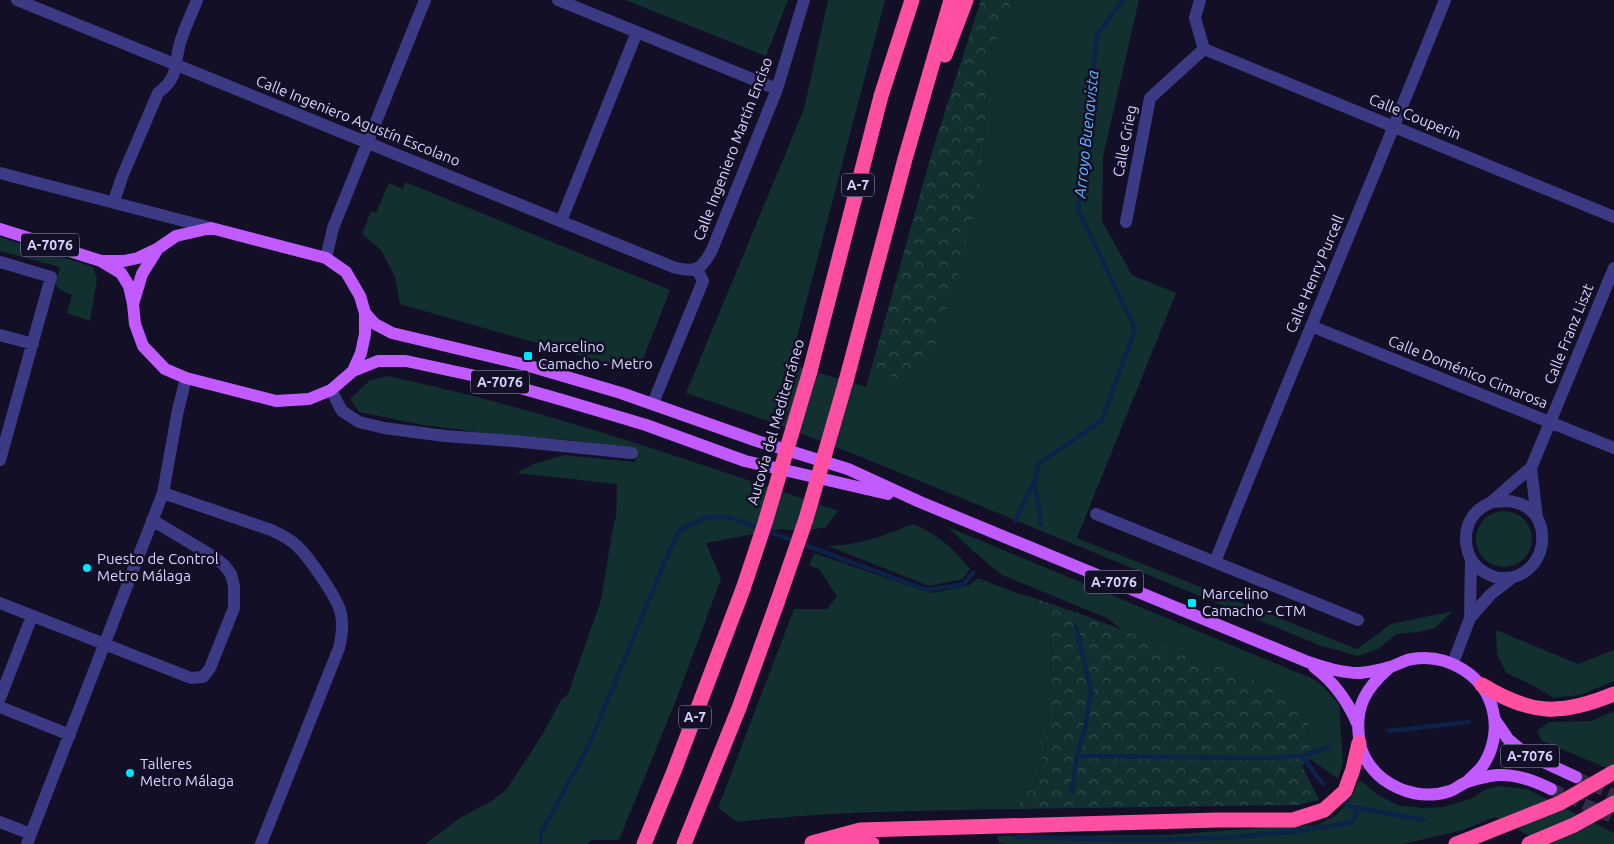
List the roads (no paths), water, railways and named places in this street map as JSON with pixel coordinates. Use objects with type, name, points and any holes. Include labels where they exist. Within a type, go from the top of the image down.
[{"type":"highway","name":"Autovía del Mediterráneo","points":[[644,844],[674,771],[743,589],[774,495],[810,371],[881,96],[912,0]]},
{"type":"highway","name":"A-7","points":[[684,844],[739,708],[809,510],[846,381],[905,159],[952,0]]},
{"type":"highway","points":[[905,159],[966,0]]},
{"type":"highway","points":[[1482,685],[1503,698],[1526,706],[1549,710],[1579,706],[1614,694]]},
{"type":"highway","points":[[809,844],[860,830],[1217,820],[1293,820],[1324,810],[1345,791],[1353,769],[1359,743]]},
{"type":"highway","points":[[1456,844],[1560,803],[1614,772]]},
{"type":"highway","points":[[1529,844],[1574,825],[1614,803]]},
{"type":"highway","points":[[809,844],[872,844]]},
{"type":"main road","name":"A-7076","points":[[101,261],[124,261],[138,258],[157,249],[176,236],[211,228],[326,258],[346,272],[360,296],[365,313],[365,334],[361,352],[353,371]]},
{"type":"main road","name":"A-7076","points":[[0,229],[101,261],[121,273],[129,286],[135,324],[143,346],[165,369],[186,378],[276,400],[309,399],[332,390],[353,371],[378,361],[406,361],[484,378],[646,425],[745,461],[920,502]]},
{"type":"main road","name":"A-7076","points":[[133,304],[142,274],[157,249]]},
{"type":"main road","name":"A-7076","points":[[365,313],[375,324],[392,333],[526,365],[654,403],[757,441],[848,469],[920,502],[1308,662],[1341,672],[1362,673],[1390,668],[1409,660],[1424,658],[1453,663],[1470,673],[1482,685],[1493,708],[1495,720],[1494,739],[1484,763],[1467,782]]},
{"type":"main road","name":"A-7076","points":[[1308,662],[1328,678],[1343,696],[1357,723]]},
{"type":"main road","name":"A-7076","points":[[1390,668],[1373,682],[1361,704],[1357,723],[1359,743],[1368,763],[1377,775],[1393,787],[1413,794],[1431,795],[1451,790],[1467,782],[1495,775],[1531,780],[1551,789]]},
{"type":"main road","name":"A-7076","points":[[1495,720],[1508,739],[1526,754],[1576,777]]},
{"type":"street","name":"Calle Ingeniero Agustín Escolano","points":[[16,0],[674,267],[693,270]]},
{"type":"street","points":[[114,201],[122,177],[158,92],[168,85],[177,65],[180,43],[197,0]]},
{"type":"street","points":[[326,258],[334,228],[424,0]]},
{"type":"street","points":[[558,0],[777,89]]},
{"type":"street","name":"Calle Ingeniero Martín Enciso","points":[[693,270],[706,262],[712,250],[777,89],[804,0]]},
{"type":"street","points":[[1200,0],[1195,18],[1204,49]]},
{"type":"street","name":"Calle Henry Purcell","points":[[1216,562],[1445,0]]},
{"type":"street","points":[[561,221],[637,32]]},
{"type":"street","name":"Calle Couperin","points":[[1204,49],[1614,217]]},
{"type":"street","name":"Calle Grieg","points":[[1126,222],[1150,98],[1204,49]]},
{"type":"street","points":[[0,173],[114,201],[211,228]]},
{"type":"street","points":[[0,262],[51,277],[0,460]]},
{"type":"street","name":"Calle Franz Liszt","points":[[1453,663],[1470,618],[1471,559],[1465,543],[1466,530],[1471,518],[1480,508],[1492,502],[1512,482],[1531,468],[1551,424],[1614,268]]},
{"type":"street","points":[[654,403],[703,282],[693,270]]},
{"type":"street","name":"Calle Doménico Cimarosa","points":[[1311,326],[1614,448]]},
{"type":"street","points":[[0,335],[33,344]]},
{"type":"street","points":[[0,822],[29,839],[164,493],[178,410],[186,378]]},
{"type":"street","points":[[332,390],[342,411],[359,422],[384,428],[445,436],[632,453]]},
{"type":"street","name":"Calle Franz Liszt","points":[[1470,618],[1491,594],[1512,578],[1524,573],[1534,565],[1540,555],[1543,542],[1542,530],[1537,518],[1531,468]]},
{"type":"street","points":[[164,493],[284,536],[304,553],[335,598],[340,610],[342,635],[339,648],[261,844]]},
{"type":"street","points":[[1492,502],[1504,500],[1518,503],[1537,518]]},
{"type":"street","points":[[1096,514],[1358,620]]},
{"type":"street","points":[[0,603],[191,678],[203,677],[210,668],[234,608],[234,586],[231,574],[214,557],[152,520]]},
{"type":"street","points":[[1471,559],[1476,566],[1487,574],[1499,578],[1512,578]]},
{"type":"street","points":[[0,698],[32,616]]},
{"type":"street","points":[[0,707],[70,734]]},
{"type":"waterway","name":"Arroyo Buenavista","points":[[1041,525],[1035,481],[1038,464],[1102,420],[1135,329],[1078,209],[1097,35],[1123,0]]},
{"type":"waterway","points":[[1015,521],[1034,482]]},
{"type":"waterway","points":[[541,844],[541,833],[589,745],[666,559],[680,530],[707,517],[729,517],[927,590],[964,584],[973,573]]},
{"type":"waterway","name":"Arroyo Buenavista","points":[[1072,791],[1077,756],[1086,724],[1091,690],[1076,627]]},
{"type":"waterway","points":[[1389,731],[1469,722]]},
{"type":"waterway","points":[[1077,756],[1260,758],[1302,756],[1329,747]]},
{"type":"waterway","points":[[1302,756],[1323,784]]},
{"type":"waterway","points":[[1346,803],[1351,807],[1423,820]]},
{"type":"waterway","points":[[1016,837],[1185,839],[1269,834],[1352,822],[1359,808]]},
{"type":"tunnel","points":[[1576,777],[1614,795]]},
{"type":"tunnel","points":[[1551,789],[1614,818]]},
{"type":"place","name":"Marcelino Camacho - Metro","points":[[528,356]]},
{"type":"place","name":"Puesto de Control Metro Málaga","points":[[87,568]]},
{"type":"place","name":"Marcelino Camacho - CTM","points":[[1192,603]]},
{"type":"place","name":"Talleres Metro Málaga","points":[[130,773]]}]
